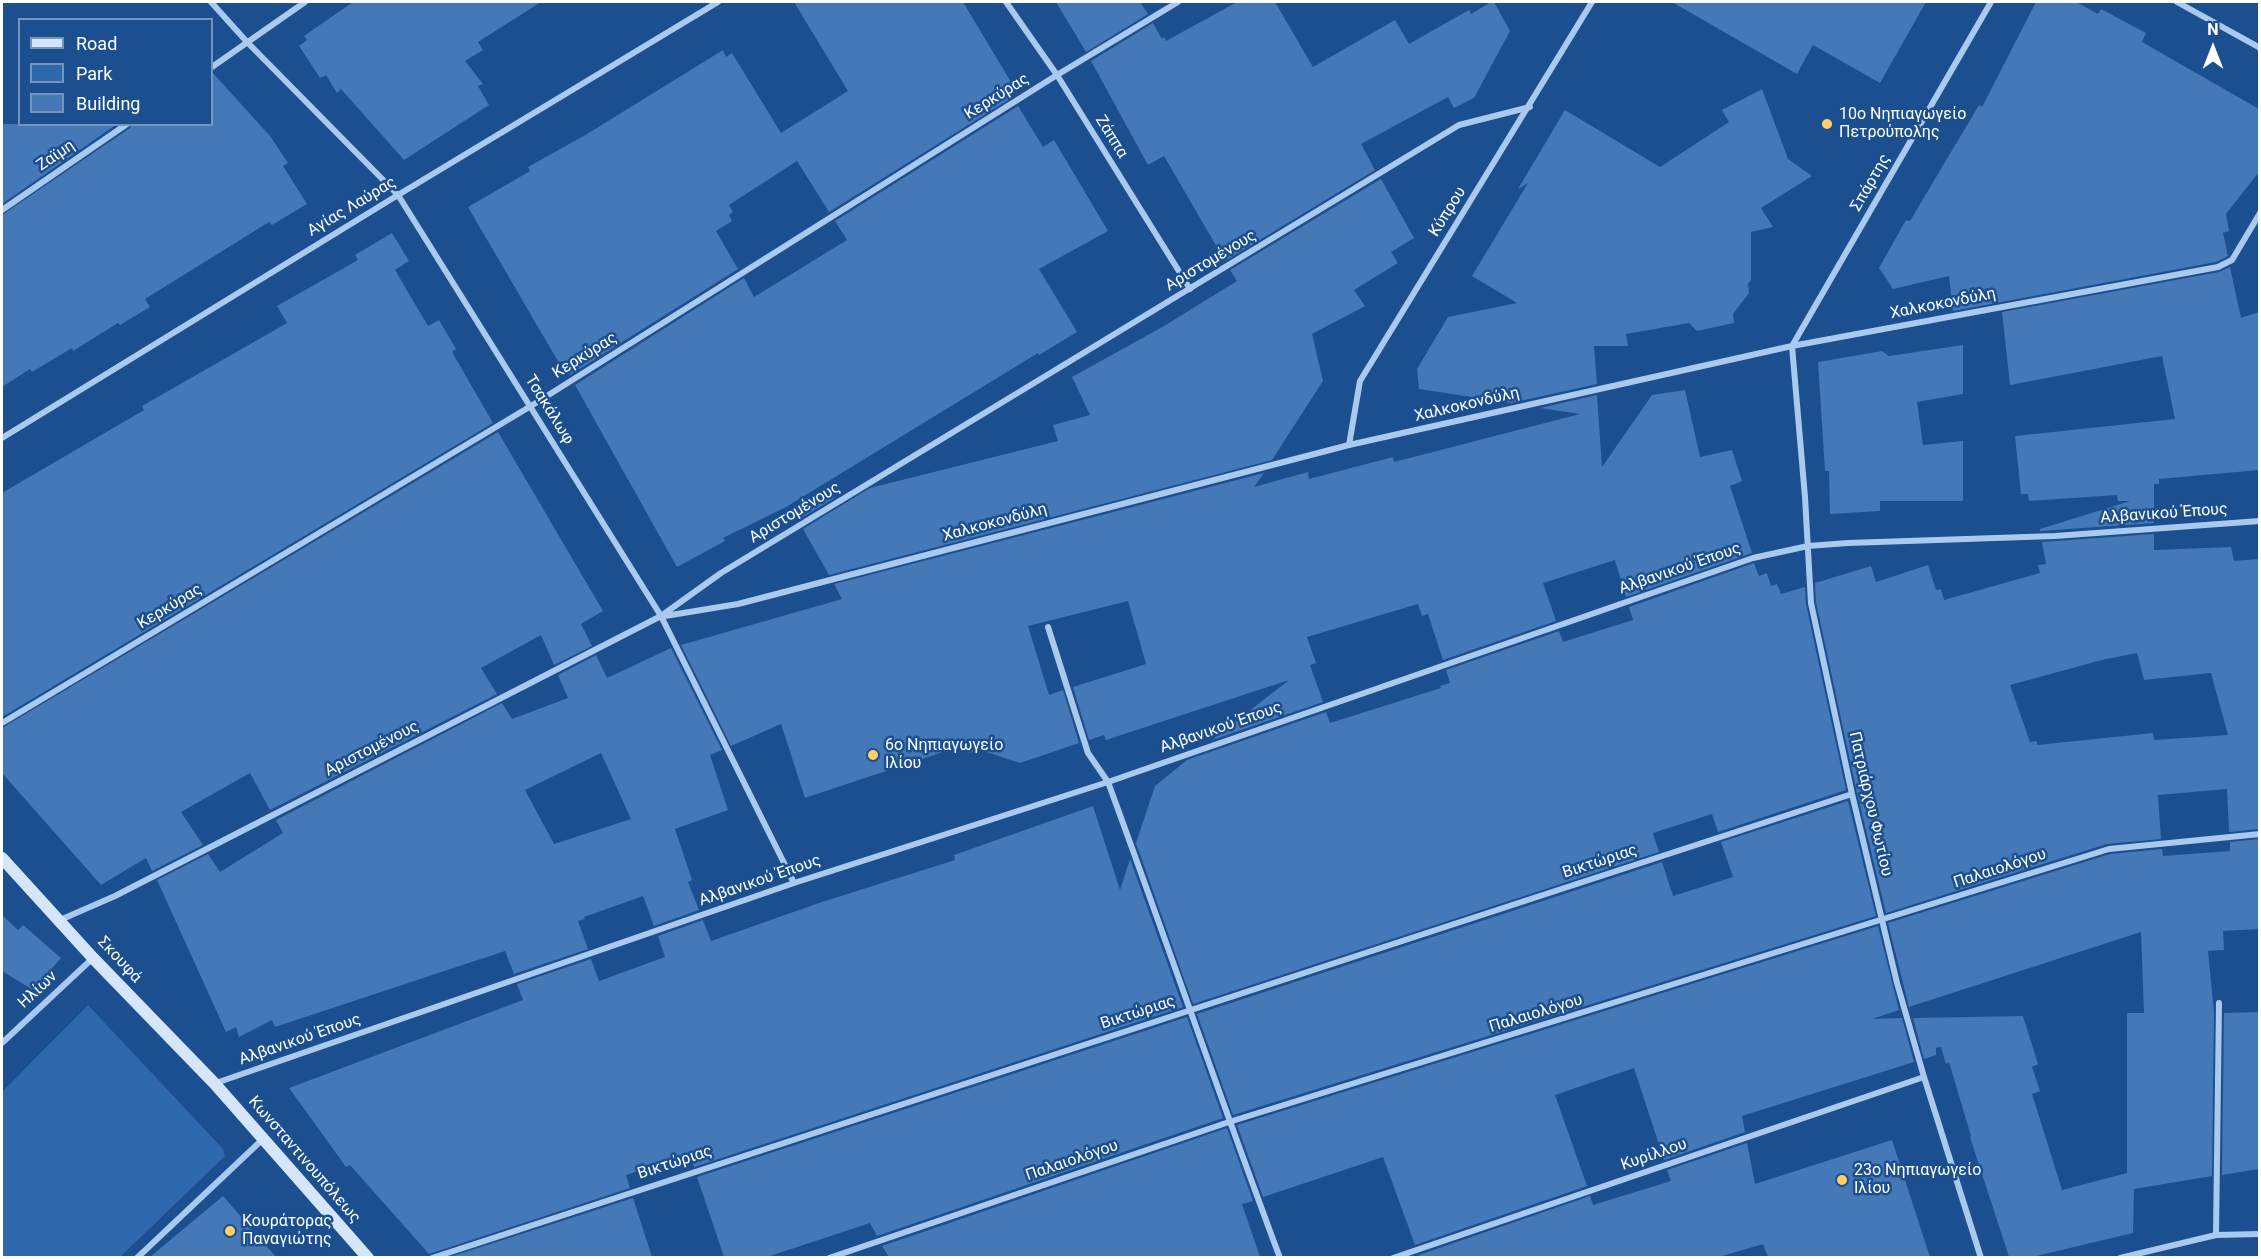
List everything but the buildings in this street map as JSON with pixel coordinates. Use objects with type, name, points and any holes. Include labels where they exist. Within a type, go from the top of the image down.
[{"type":"street","name":"Τσακάλωφ","points":[[211,2],[247,42],[398,195],[661,616],[794,883]]},
{"type":"street","points":[[213,66],[305,2]]},
{"type":"street","name":"Αγίας Λαύρας","points":[[2,438],[718,2]]},
{"type":"street","name":"Ζάππα","points":[[1006,2],[1057,75],[1190,289]]},
{"type":"street","name":"Κερκύρας","points":[[2,723],[531,406],[1057,75],[1178,2]]},
{"type":"street","name":"Κύπρου","points":[[1348,445],[1360,381],[1530,107],[1592,2]]},
{"type":"street","name":"Σπάρτης","points":[[1792,346],[1991,2]]},
{"type":"street","points":[[2177,2],[2259,48]]},
{"type":"street","name":"Αριστομένους","points":[[60,920],[125,890],[661,616],[722,573],[1459,125],[1530,107]]},
{"type":"street","name":"Ζαϊμη","points":[[2,210],[124,126]]},
{"type":"street","name":"Χαλκοκονδύλη","points":[[661,616],[738,604],[1348,445],[1792,346],[2218,267],[2232,260],[2259,213]]},
{"type":"street","name":"Πατριάρχου Φωτίου","points":[[1792,346],[1805,497],[1811,603],[1852,794],[1898,983],[1924,1077],[1981,1257]]},
{"type":"street","name":"Αλβανικού Έπους","points":[[215,1084],[794,883],[1108,782],[1753,558],[1808,546],[1848,543],[2055,536],[2259,521]]},
{"type":"street","points":[[1048,627],[1088,753],[1108,782],[1191,1009],[1229,1122],[1280,1257]]},
{"type":"street","name":"Βικτώριας","points":[[432,1257],[1852,794]]},
{"type":"street","name":"Παλαιολόγου","points":[[828,1257],[1229,1122],[2109,849],[2259,834]]},
{"type":"street","name":"Σκουφά","points":[[2,858],[93,958],[215,1084]]},
{"type":"street","name":"Ηλίων","points":[[2,1042],[93,958]]},
{"type":"street","points":[[2216,1235],[2219,1002]]},
{"type":"street","name":"Κυρίλλου","points":[[1393,1257],[1924,1077]]},
{"type":"street","name":"Κωνσταντινουπόλεως","points":[[215,1084],[368,1257]]},
{"type":"street","points":[[137,1257],[264,1139]]},
{"type":"street","points":[[2120,1257],[2216,1235],[2259,1234]]},
{"type":"green space","points":[[88,1005],[223,1149],[225,1156],[120,1257],[2,1257],[2,1092]]},
{"type":"place","name":"10ο Νηπιαγωγείο Πετρούπολης","points":[[1827,124]]},
{"type":"place","name":"6ο Νηπιαγωγείο Ιλίου","points":[[873,755]]},
{"type":"place","name":"23ο Νηπιαγωγείο Ιλίου","points":[[1842,1180]]},
{"type":"place","name":"Κουράτορας Παναγιώτης","points":[[230,1231]]}]
